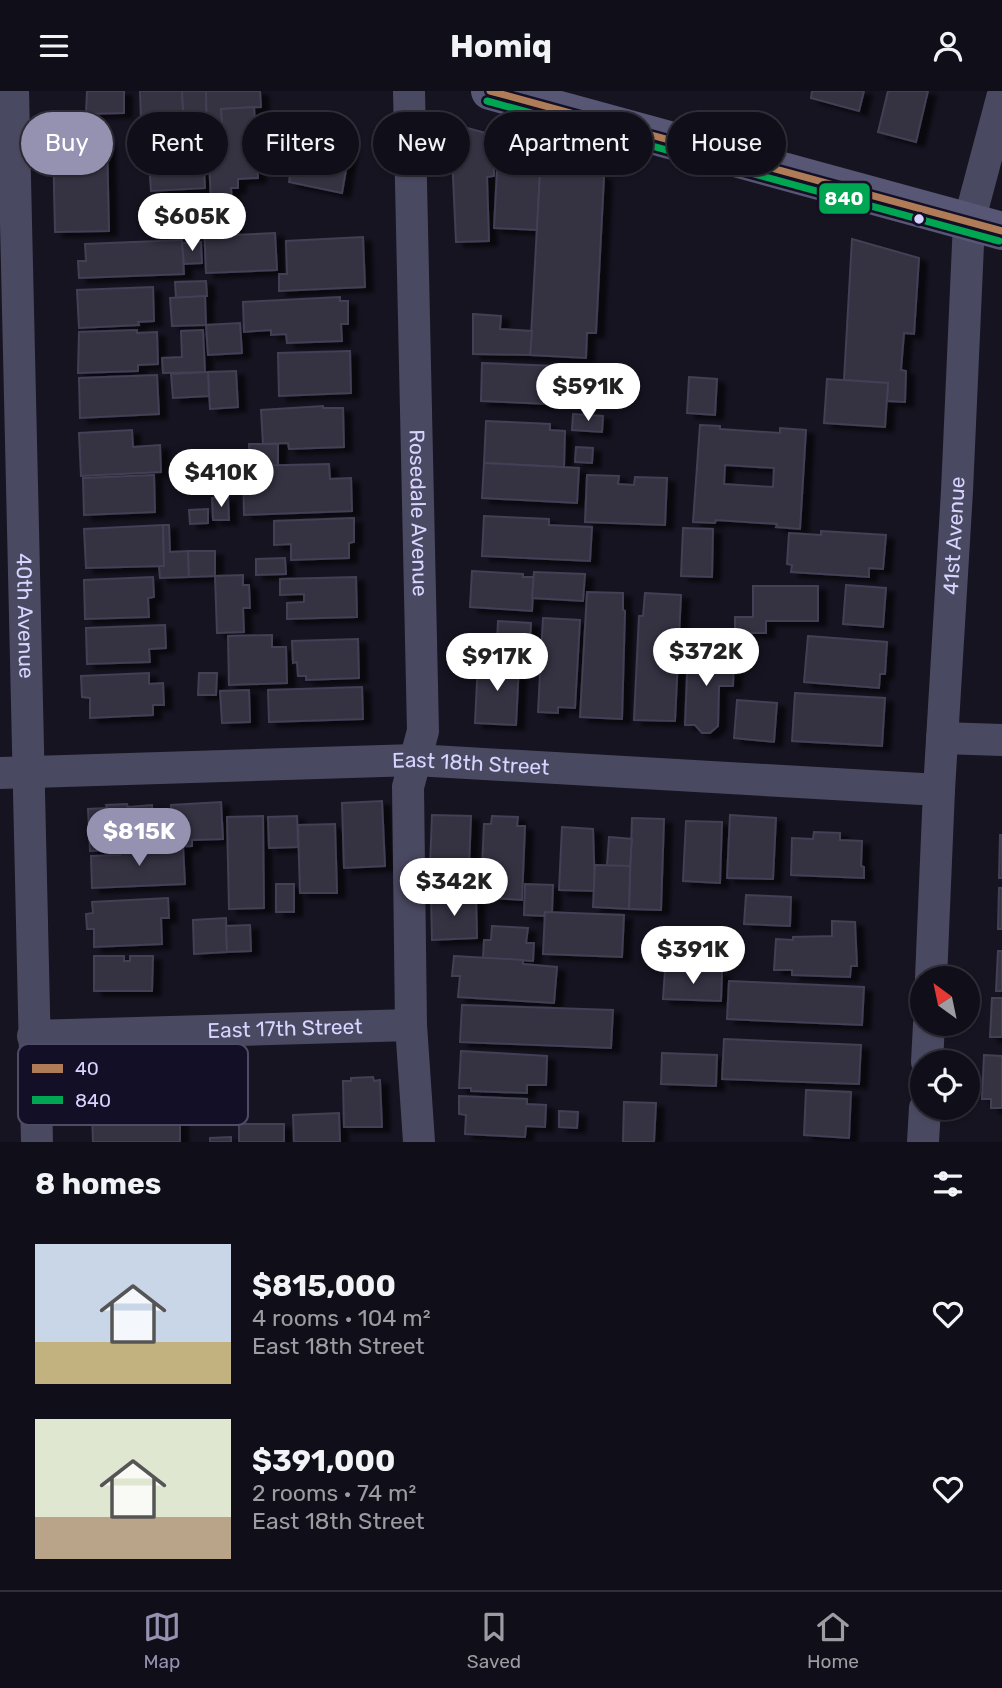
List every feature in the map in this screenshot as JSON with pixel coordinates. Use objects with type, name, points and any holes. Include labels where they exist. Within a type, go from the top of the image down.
[{"type":"main road","points":[[498,92],[985,226]]},
{"type":"street","name":"40th Avenue","points":[[13,91],[13,773],[33,1044]]},
{"type":"street","name":"Rosedale Avenue","points":[[409,91],[423,731],[408,787],[411,1025],[419,1142]]},
{"type":"street","name":"41st Avenue","points":[[931,966],[957,491],[985,226],[1002,98]]},
{"type":"street","points":[[942,737],[1002,740]]},
{"type":"street","name":"East 18th Street","points":[[13,773],[415,760],[939,790]]},
{"type":"street","name":"East 17th Street","points":[[33,1036],[411,1025]]},
{"type":"street","points":[[923,1142],[924,1120]]},
{"type":"building","points":[[87,91],[124,91],[124,113],[86,112]]},
{"type":"building","points":[[140,91],[182,91],[183,112],[141,112]]},
{"type":"building","points":[[182,91],[206,91],[206,112],[183,112]]},
{"type":"building","points":[[206,91],[260,91],[261,107],[206,112]]},
{"type":"building","points":[[812,91],[864,91],[859,111],[811,98]]},
{"type":"building","points":[[888,91],[928,91],[916,142],[878,132]]},
{"type":"building","points":[[254,107],[254,112],[242,112],[242,175],[258,175],[258,178],[238,179],[238,188],[231,188],[232,203],[211,204],[210,175],[228,175],[228,112],[221,112],[221,109]]},
{"type":"building","points":[[470,129],[484,133],[484,175],[494,175],[487,177],[489,241],[456,242],[453,175],[470,175]]},
{"type":"building","points":[[54,175],[108,175],[109,231],[55,232]]},
{"type":"building","points":[[150,175],[204,175],[205,188],[151,191]]},
{"type":"building","points":[[290,175],[345,175],[342,193],[289,182]]},
{"type":"building","points":[[497,175],[540,175],[537,230],[494,228]]},
{"type":"building","points":[[540,175],[604,177],[596,333],[587,333],[586,358],[530,355]]},
{"type":"building","points":[[233,222],[234,235],[275,233],[277,270],[206,273],[204,223]]},
{"type":"building","points":[[363,237],[365,287],[279,291],[279,274],[287,274],[286,241]]},
{"type":"building","points":[[852,239],[919,258],[914,334],[904,333],[901,370],[906,371],[905,402],[887,401],[888,383],[844,380]]},
{"type":"building","points":[[182,240],[184,274],[79,278],[78,261],[86,261],[85,244]]},
{"type":"building","points":[[201,242],[202,263],[184,264],[182,243]]},
{"type":"building","points":[[206,281],[207,296],[176,298],[175,282]]},
{"type":"building","points":[[153,287],[154,321],[138,322],[139,325],[79,328],[77,290]]},
{"type":"building","points":[[205,296],[206,325],[172,326],[170,298]]},
{"type":"building","points":[[340,297],[340,301],[348,301],[348,324],[341,324],[342,341],[287,343],[286,334],[271,335],[271,330],[244,332],[243,302]]},
{"type":"building","points":[[473,314],[501,316],[500,329],[532,331],[530,355],[473,354]]},
{"type":"building","points":[[240,323],[242,353],[208,355],[206,325]]},
{"type":"building","points":[[137,330],[137,333],[157,332],[158,364],[138,365],[138,371],[78,373],[79,332]]},
{"type":"building","points":[[203,330],[205,372],[163,373],[162,358],[182,357],[181,331]]},
{"type":"building","points":[[350,351],[351,393],[279,396],[278,353]]},
{"type":"building","points":[[482,363],[557,366],[557,378],[549,377],[548,404],[481,401]]},
{"type":"building","points":[[584,366],[599,367],[599,382],[584,382]]},
{"type":"building","points":[[236,371],[238,407],[210,409],[208,372]]},
{"type":"building","points":[[208,372],[209,396],[173,398],[171,374]]},
{"type":"building","points":[[157,375],[159,414],[80,418],[79,378]]},
{"type":"building","points":[[689,377],[717,379],[715,415],[687,413]]},
{"type":"building","points":[[827,379],[888,383],[885,427],[824,423]]},
{"type":"building","points":[[323,406],[343,408],[344,447],[289,449],[288,443],[263,444],[261,410]]},
{"type":"building","points":[[573,414],[603,416],[602,432],[572,430]]},
{"type":"building","points":[[486,421],[550,424],[550,430],[565,431],[564,467],[484,463]]},
{"type":"building","points":[[700,425],[780,433],[780,428],[806,430],[800,529],[776,527],[777,524],[716,520],[715,523],[693,522]],"holes":[[[725,465],[774,468],[773,487],[724,484]]]},
{"type":"building","points":[[132,430],[133,447],[160,445],[161,472],[81,476],[79,433]]},
{"type":"building","points":[[249,444],[278,444],[278,465],[250,466]]},
{"type":"building","points":[[576,447],[593,448],[592,463],[575,462]]},
{"type":"building","points":[[484,463],[579,468],[577,503],[482,498]]},
{"type":"building","points":[[329,464],[330,479],[351,478],[352,511],[244,515],[243,466]]},
{"type":"building","points":[[154,475],[155,512],[84,515],[83,478]]},
{"type":"building","points":[[587,475],[619,476],[618,484],[634,485],[635,477],[667,478],[665,525],[585,522]]},
{"type":"building","points":[[228,497],[229,520],[213,520],[212,498]]},
{"type":"building","points":[[208,509],[208,523],[190,524],[189,510]]},
{"type":"building","points":[[484,516],[549,519],[549,525],[592,527],[590,561],[482,556]]},
{"type":"building","points":[[354,518],[354,542],[349,543],[349,558],[291,560],[291,544],[274,545],[274,521]]},
{"type":"building","points":[[163,525],[164,566],[86,568],[84,529]]},
{"type":"building","points":[[163,525],[169,525],[170,552],[188,551],[189,577],[160,578],[159,566],[164,566]]},
{"type":"building","points":[[683,528],[713,529],[712,577],[681,576]]},
{"type":"building","points":[[821,531],[886,535],[883,569],[869,568],[869,577],[791,572],[792,565],[787,564],[789,533],[821,535]]},
{"type":"building","points":[[188,551],[215,551],[215,576],[189,577]]},
{"type":"building","points":[[285,558],[286,574],[256,575],[256,559]]},
{"type":"building","points":[[472,571],[534,577],[532,611],[470,607]]},
{"type":"building","points":[[534,572],[585,574],[583,601],[532,598]]},
{"type":"building","points":[[243,575],[243,585],[249,585],[250,608],[243,608],[244,632],[217,633],[215,576]]},
{"type":"building","points":[[153,577],[154,597],[148,598],[149,617],[85,619],[84,580]]},
{"type":"building","points":[[356,577],[357,617],[287,619],[287,603],[304,602],[304,594],[280,595],[280,579]]},
{"type":"building","points":[[846,585],[886,588],[883,627],[843,624]]},
{"type":"building","points":[[753,586],[818,586],[818,621],[766,621],[766,633],[735,633],[735,617],[753,617]]},
{"type":"building","points":[[587,592],[623,593],[625,611],[622,719],[580,717]]},
{"type":"building","points":[[645,593],[681,595],[675,721],[634,720],[639,616],[643,616]]},
{"type":"building","points":[[543,618],[580,620],[575,708],[558,707],[558,713],[538,712]]},
{"type":"building","points":[[498,621],[531,623],[530,643],[497,642]]},
{"type":"building","points":[[165,625],[166,648],[149,649],[150,662],[87,664],[86,628]]},
{"type":"building","points":[[272,635],[272,647],[286,647],[287,683],[229,685],[228,636]]},
{"type":"building","points":[[808,636],[887,642],[885,674],[880,674],[879,688],[804,682]]},
{"type":"building","points":[[358,639],[359,678],[306,680],[306,676],[298,676],[297,662],[293,663],[292,641]]},
{"type":"building","points":[[688,652],[720,653],[720,659],[724,659],[724,654],[734,654],[733,686],[719,686],[718,726],[710,733],[702,733],[695,725],[685,725]]},
{"type":"building","points":[[478,662],[519,664],[516,725],[475,723]]},
{"type":"building","points":[[149,673],[149,684],[163,683],[164,705],[153,705],[153,715],[90,718],[90,698],[82,697],[81,676]]},
{"type":"building","points":[[199,673],[217,673],[216,695],[198,695]]},
{"type":"building","points":[[362,687],[363,719],[269,722],[268,690]]},
{"type":"building","points":[[249,690],[250,722],[222,723],[220,691]]},
{"type":"building","points":[[795,693],[885,698],[882,746],[792,741]]},
{"type":"building","points":[[737,700],[777,703],[774,742],[734,738]]},
{"type":"building","points":[[382,801],[385,866],[344,868],[342,803]]},
{"type":"building","points":[[221,802],[223,839],[192,840],[192,846],[173,847],[171,805]]},
{"type":"building","points":[[127,804],[128,807],[152,805],[153,837],[145,838],[145,849],[90,851],[88,809]]},
{"type":"building","points":[[432,815],[471,816],[469,868],[430,866]]},
{"type":"building","points":[[730,815],[776,818],[773,879],[727,878]]},
{"type":"building","points":[[263,816],[264,908],[229,909],[227,817]]},
{"type":"building","points":[[297,816],[298,847],[269,848],[268,817]]},
{"type":"building","points":[[492,816],[518,817],[517,826],[525,826],[522,900],[493,898],[494,892],[481,891],[484,824],[491,824]]},
{"type":"building","points":[[632,818],[664,819],[661,910],[629,909]]},
{"type":"building","points":[[686,821],[722,822],[720,883],[683,881]]},
{"type":"building","points":[[335,824],[337,893],[300,893],[298,825]]},
{"type":"building","points":[[562,827],[593,829],[595,891],[559,890]]},
{"type":"building","points":[[814,832],[840,833],[840,840],[862,841],[861,866],[864,867],[864,878],[791,875],[792,838],[813,839]]},
{"type":"building","points":[[1002,835],[1002,878],[999,878]]},
{"type":"building","points":[[609,837],[632,839],[630,866],[607,866]]},
{"type":"building","points":[[183,846],[185,884],[92,888],[91,856],[120,855],[119,850]]},
{"type":"building","points":[[595,865],[630,866],[629,909],[593,907]]},
{"type":"building","points":[[276,884],[294,884],[294,912],[276,912]]},
{"type":"building","points":[[525,884],[553,885],[552,912],[545,912],[544,916],[524,915]]},
{"type":"building","points":[[999,888],[1002,888],[1002,929],[998,929]]},
{"type":"building","points":[[476,895],[477,938],[432,940],[431,897]]},
{"type":"building","points":[[746,895],[791,897],[790,926],[744,924]]},
{"type":"building","points":[[168,898],[169,918],[161,918],[162,944],[94,947],[94,929],[87,929],[86,914],[93,913],[92,902]]},
{"type":"building","points":[[545,912],[624,915],[622,957],[543,954]]},
{"type":"building","points":[[226,918],[227,952],[194,954],[193,920]]},
{"type":"building","points":[[832,921],[855,922],[857,966],[851,966],[850,977],[792,975],[792,970],[774,970],[776,939],[832,936]]},
{"type":"building","points":[[250,925],[251,951],[227,952],[226,926]]},
{"type":"building","points":[[492,926],[528,928],[526,943],[534,943],[533,961],[483,958],[484,940],[491,940]]},
{"type":"building","points":[[687,927],[701,928],[701,934],[716,934],[714,972],[671,970],[673,932],[687,933]]},
{"type":"building","points":[[998,951],[1002,951],[1002,991],[996,991]]},
{"type":"building","points":[[94,956],[124,956],[124,961],[130,961],[130,956],[153,956],[152,991],[94,991]]},
{"type":"building","points":[[454,956],[523,960],[523,964],[557,967],[554,1003],[458,997],[460,976],[452,976]]},
{"type":"building","points":[[665,970],[722,972],[721,1001],[663,999]]},
{"type":"building","points":[[729,981],[864,987],[862,1025],[727,1019]]},
{"type":"building","points":[[992,998],[1002,998],[1002,1037],[990,1037]]},
{"type":"building","points":[[462,1005],[613,1010],[611,1048],[460,1042]]},
{"type":"building","points":[[724,1039],[861,1045],[859,1084],[722,1079]]},
{"type":"building","points":[[461,1051],[547,1056],[546,1085],[527,1085],[527,1093],[471,1091],[471,1088],[459,1088]]},
{"type":"building","points":[[662,1053],[717,1055],[716,1086],[661,1084]]},
{"type":"building","points":[[984,1055],[1002,1056],[1002,1108],[991,1108],[991,1099],[982,1099]]},
{"type":"building","points":[[373,1077],[374,1081],[380,1080],[382,1127],[344,1127],[343,1081]]},
{"type":"building","points":[[806,1090],[851,1092],[849,1138],[804,1135]]},
{"type":"building","points":[[459,1096],[527,1099],[527,1104],[546,1105],[545,1127],[526,1126],[525,1137],[465,1134],[466,1115],[459,1114]]},
{"type":"building","points":[[624,1102],[656,1103],[654,1142],[623,1142]]},
{"type":"building","points":[[559,1111],[578,1112],[577,1128],[559,1127]]},
{"type":"building","points":[[339,1113],[340,1142],[294,1142],[293,1115]]},
{"type":"building","points":[[284,1124],[284,1142],[239,1142],[239,1125]]},
{"type":"building","points":[[92,1125],[180,1125],[180,1142],[93,1142]]},
{"type":"building","points":[[231,1137],[231,1142],[210,1142],[210,1138]]},
{"type":"transit line","name":"40","points":[[490,91],[1002,231]]},
{"type":"transit line","name":"840","points":[[487,101],[999,241]]}]
